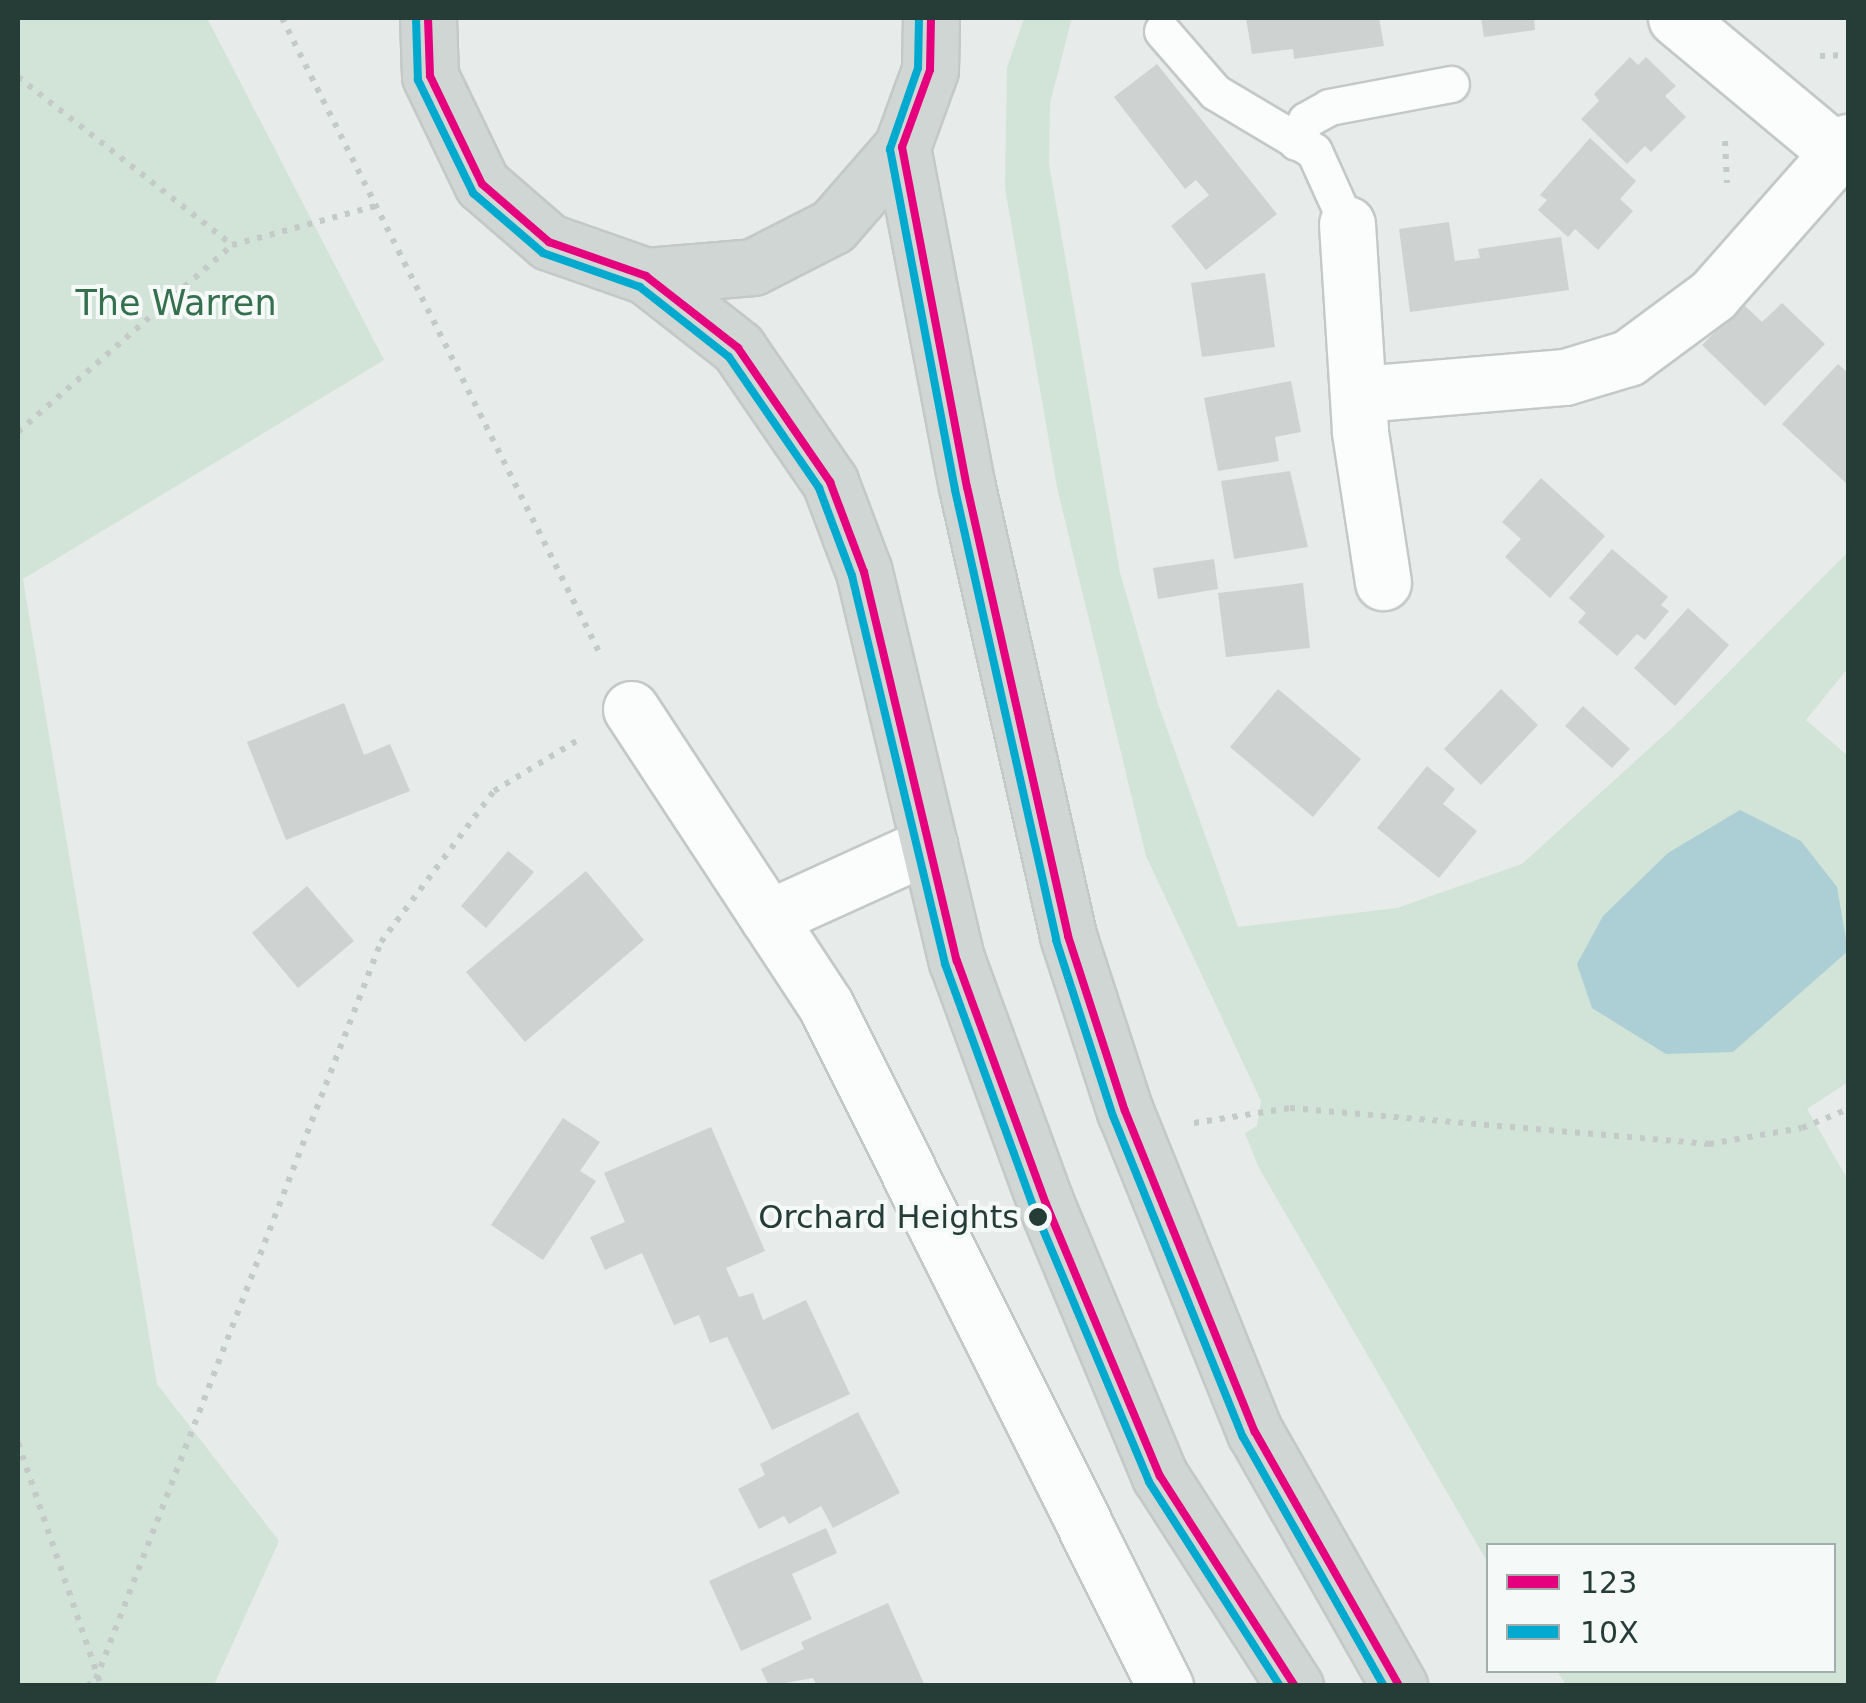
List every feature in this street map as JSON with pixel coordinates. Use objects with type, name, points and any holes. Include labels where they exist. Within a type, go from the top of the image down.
[{"type":"main road","points":[[428,18],[430,76],[482,184],[550,242],[646,276],[738,348],[830,482],[864,572],[957,961],[1039,1186],[1160,1476],[1295,1686]]},
{"type":"main road","points":[[646,276],[753,267],[833,226],[902,146],[930,70],[931,18]]},
{"type":"main road","points":[[902,146],[967,487],[1068,936],[1125,1110],[1256,1432],[1399,1686]]},
{"type":"street","points":[[1361,394],[1565,377],[1628,358],[1713,295],[1843,148],[1753,83],[1676,18]]},
{"type":"street","points":[[1347,224],[1361,394],[1383,582]]},
{"type":"street","points":[[631,709],[826,1006],[1165,1686]]},
{"type":"street","points":[[768,918],[929,846]]},
{"type":"lane","points":[[1162,31],[1215,92],[1314,151],[1328,172],[1347,224]]},
{"type":"lane","points":[[1296,142],[1306,120],[1330,107],[1450,84]]},
{"type":"path","points":[[99,1682],[381,942],[494,791],[631,709],[562,588],[379,205],[282,18]]},
{"type":"path","points":[[18,77],[232,246]]},
{"type":"path","points":[[1753,83],[1723,117],[1730,219],[1758,243]]},
{"type":"path","points":[[18,432],[232,246],[379,205]]},
{"type":"path","points":[[1192,1124],[1290,1108],[1709,1144],[1802,1128],[1848,1109]]},
{"type":"path","points":[[18,1443],[99,1682]]},
{"type":"path","points":[[87,1686],[99,1682]]},
{"type":"green space","name":"The Warren","points":[[18,18],[207,18],[384,360],[23,579],[157,1384],[279,1541],[214,1685],[18,1685]]},
{"type":"green space","points":[[1024,18],[1072,18],[1050,103],[1049,164],[1120,573],[1158,704],[1238,927],[1397,908],[1522,864],[1684,717],[1848,552],[1848,668],[1806,720],[1848,756],[1848,1082],[1807,1109],[1848,1180],[1848,1685],[1566,1685],[1558,1673],[1836,1673],[1836,1543],[1486,1543],[1486,1560],[1258,1166],[1245,1133],[1257,1126],[1261,1101],[1146,856],[1057,487],[1005,188],[1007,68]]},
{"type":"water","points":[[1740,810],[1801,841],[1837,887],[1848,951],[1733,1052],[1666,1054],[1592,1008],[1577,964],[1603,916],[1668,853]]},
{"type":"building","points":[[1246,18],[1379,18],[1384,46],[1294,59],[1293,49],[1252,54]]},
{"type":"building","points":[[1481,18],[1534,18],[1535,30],[1484,37]]},
{"type":"building","points":[[1630,57],[1638,65],[1646,57],[1676,86],[1665,96],[1686,117],[1651,152],[1645,146],[1627,164],[1581,119],[1599,101],[1594,94]]},
{"type":"building","points":[[1157,64],[1277,214],[1206,270],[1171,226],[1209,195],[1196,180],[1185,189],[1114,97]]},
{"type":"building","points":[[1590,138],[1636,181],[1620,199],[1633,211],[1598,250],[1575,229],[1568,237],[1538,210],[1547,200],[1540,195]]},
{"type":"building","points":[[1449,222],[1455,261],[1480,258],[1478,249],[1561,237],[1569,290],[1410,312],[1399,229]]},
{"type":"building","points":[[1265,273],[1275,347],[1202,357],[1191,283]]},
{"type":"building","points":[[1782,303],[1825,344],[1765,406],[1702,345],[1743,304],[1762,322]]},
{"type":"building","points":[[1838,364],[1848,373],[1848,485],[1782,424]]},
{"type":"building","points":[[1291,381],[1301,432],[1275,437],[1279,461],[1218,471],[1204,398]]},
{"type":"building","points":[[1290,471],[1308,547],[1234,559],[1221,481]]},
{"type":"building","points":[[1541,478],[1605,536],[1550,598],[1505,557],[1521,539],[1502,522]]},
{"type":"building","points":[[1612,549],[1668,597],[1661,605],[1669,611],[1645,640],[1637,634],[1617,656],[1578,622],[1586,613],[1569,598]]},
{"type":"building","points":[[1214,559],[1218,589],[1158,599],[1153,568]]},
{"type":"building","points":[[1303,583],[1310,648],[1226,657],[1218,593]]},
{"type":"building","points":[[1688,608],[1729,645],[1675,706],[1634,668]]},
{"type":"building","points":[[1278,689],[1361,759],[1313,817],[1230,747]]},
{"type":"building","points":[[1501,689],[1538,725],[1481,785],[1444,749]]},
{"type":"building","points":[[344,703],[364,755],[390,744],[410,791],[286,840],[247,742]]},
{"type":"building","points":[[1583,706],[1630,749],[1612,768],[1565,726]]},
{"type":"building","points":[[1427,766],[1455,789],[1443,804],[1477,831],[1439,878],[1377,828]]},
{"type":"building","points":[[508,851],[534,872],[486,928],[461,906]]},
{"type":"building","points":[[586,871],[644,940],[525,1042],[466,972]]},
{"type":"building","points":[[307,886],[354,941],[298,988],[252,933]]},
{"type":"building","points":[[563,1118],[600,1142],[580,1171],[596,1181],[543,1260],[491,1225]]},
{"type":"building","points":[[711,1127],[765,1251],[726,1268],[739,1297],[753,1293],[763,1320],[806,1300],[850,1394],[772,1430],[727,1337],[710,1343],[699,1315],[674,1325],[642,1253],[605,1270],[590,1237],[625,1222],[604,1173]]},
{"type":"building","points":[[858,1412],[900,1493],[833,1528],[821,1506],[789,1524],[784,1516],[759,1529],[738,1489],[765,1475],[760,1464]]},
{"type":"building","points":[[826,1528],[837,1553],[792,1574],[812,1619],[741,1651],[709,1581]]},
{"type":"building","points":[[888,1603],[925,1686],[817,1686],[813,1678],[769,1686],[761,1669],[804,1649],[801,1642]]},
{"type":"transit line","name":"10X","points":[[416,18],[418,80],[473,193],[543,253],[640,287],[729,357],[819,488],[852,576],[945,964],[1034,1208],[1149,1482],[1280,1686]]},
{"type":"transit line","name":"123","points":[[428,18],[430,76],[482,184],[549,242],[646,276],[738,348],[830,482],[864,572],[957,961],[1046,1204],[1160,1476],[1295,1686]]},
{"type":"transit line","name":"10X","points":[[919,18],[918,68],[890,149],[955,490],[1056,940],[1113,1116],[1243,1437],[1384,1686]]},
{"type":"transit line","name":"123","points":[[931,18],[930,70],[902,147],[967,487],[1068,936],[1125,1111],[1255,1432],[1399,1686]]},
{"type":"place","name":"Orchard Heights","points":[[1038,1217]]}]
